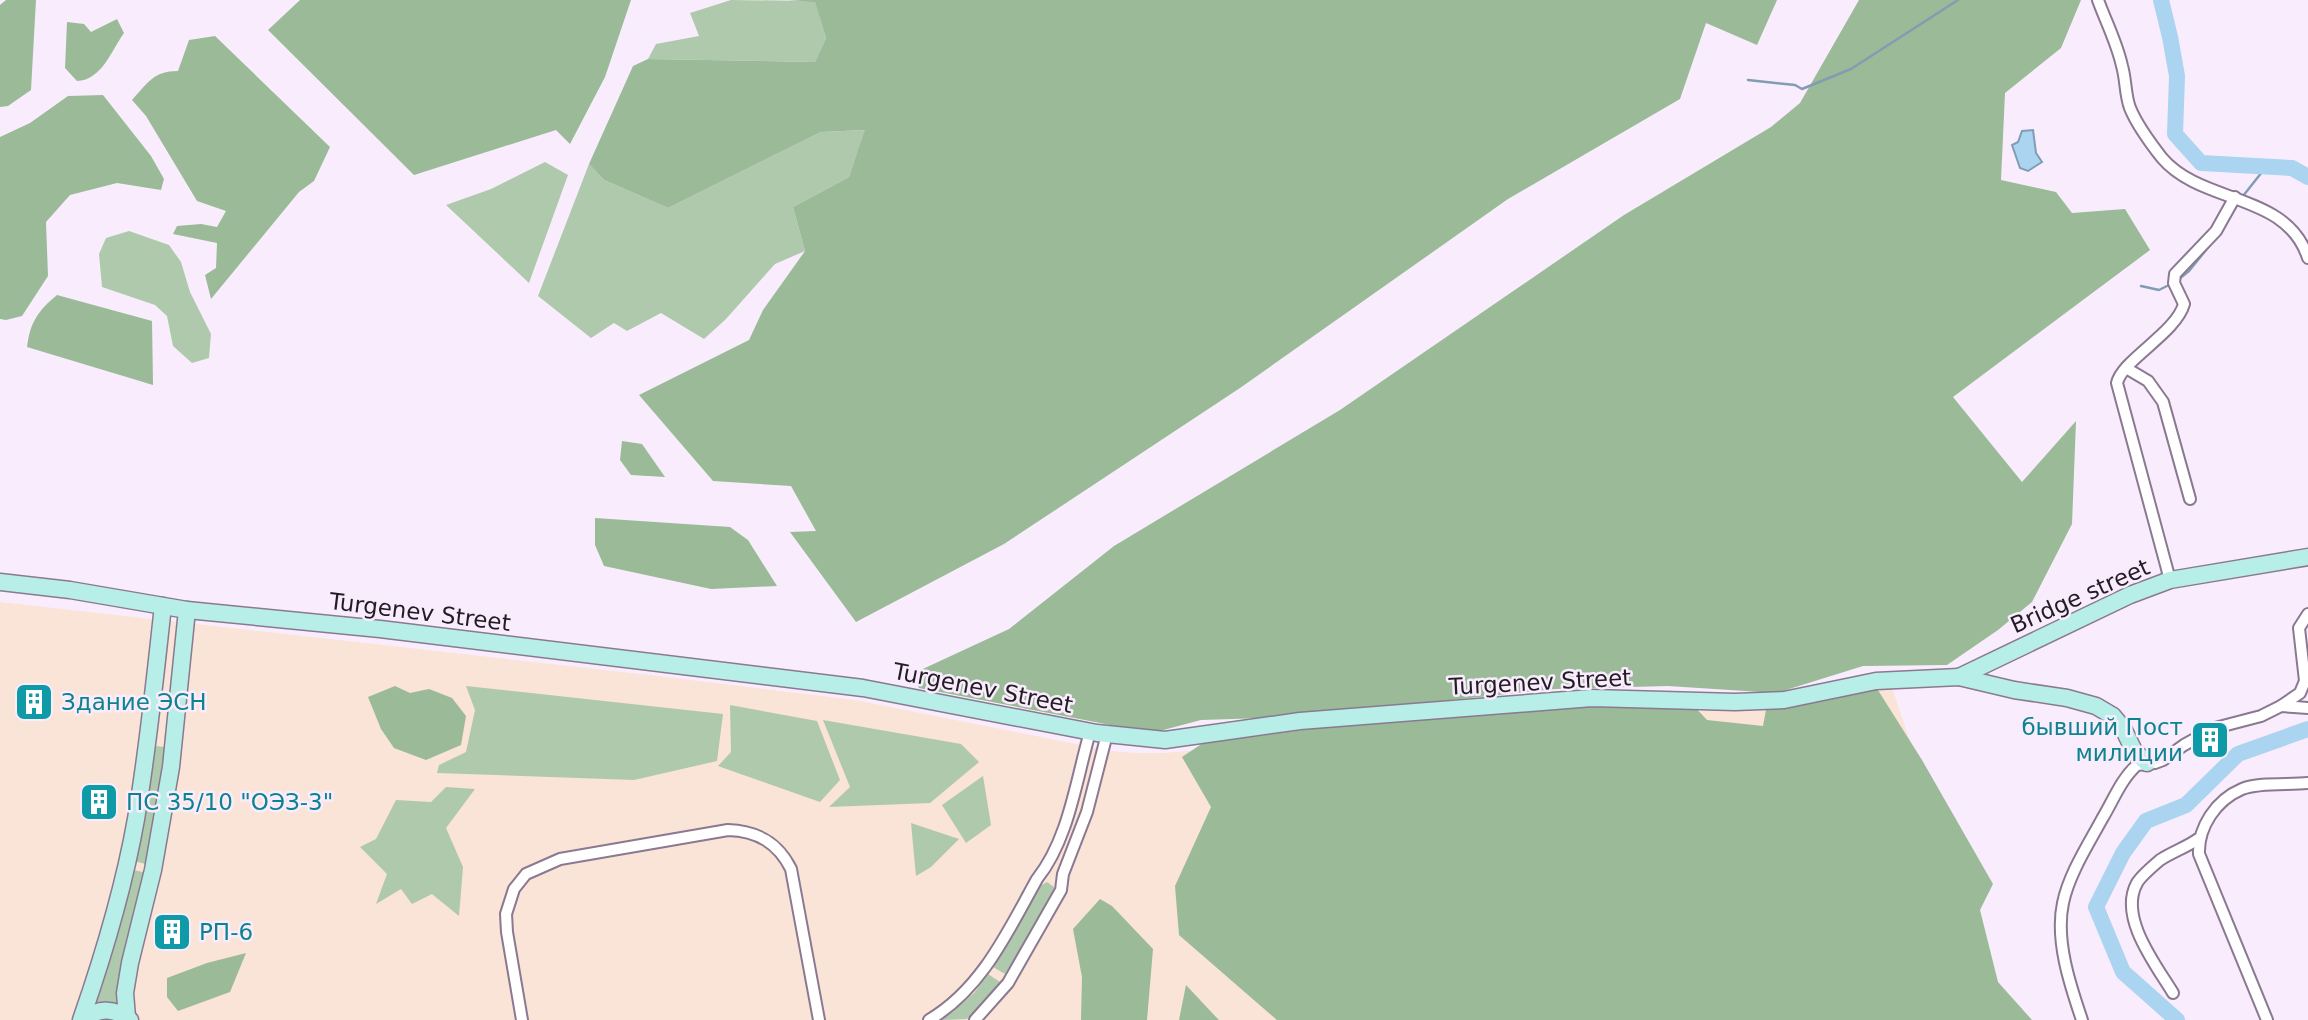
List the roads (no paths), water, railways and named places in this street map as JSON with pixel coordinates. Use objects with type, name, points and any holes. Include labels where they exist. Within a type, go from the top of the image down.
[{"type":"street","points":[[2098,0],[2123,66],[2130,107],[2164,160],[2188,178],[2280,219],[2298,236],[2308,258]]},
{"type":"street","points":[[2171,580],[2118,383],[2122,370],[2180,315],[2184,304],[2174,283],[2175,274],[2216,231],[2235,197]]},
{"type":"street","points":[[2126,368],[2148,380],[2163,402],[2190,499]]},
{"type":"street","name":"Bridge street","points":[[1959,677],[2130,595],[2171,580],[2308,557]]},
{"type":"street","name":"Turgenev Street","points":[[0,582],[70,590],[187,610],[380,629],[863,688],[1090,732],[1165,740],[1300,720],[1592,698],[1735,702],[1784,700],[1876,681],[1959,677]]},
{"type":"street","points":[[82,1020],[104,953],[136,818],[163,606]]},
{"type":"street","points":[[128,1019],[126,983],[161,833],[187,610]]},
{"type":"street","points":[[2082,1020],[2071,988],[2061,915],[2076,869],[2125,779],[2137,765],[2163,760],[2216,728],[2261,716],[2300,693],[2305,681],[2300,628],[2308,614]]},
{"type":"street","points":[[1959,677],[2096,706],[2113,716],[2123,728],[2134,751],[2147,763]]},
{"type":"street","points":[[2281,706],[2308,709]]},
{"type":"street","points":[[150,715],[175,717]]},
{"type":"street","points":[[929,1020],[952,1005],[970,988],[986,967],[1037,879],[1047,867],[1057,845],[1090,732]]},
{"type":"street","points":[[975,1020],[1008,983],[1061,888],[1063,874],[1087,812],[1107,734]]},
{"type":"street","points":[[2267,1020],[2199,854],[2199,839],[2216,806],[2242,788],[2308,783]]},
{"type":"street","points":[[522,1020],[506,932],[506,914],[514,889],[526,874],[559,859],[729,830],[764,838],[781,851],[791,869],[819,1020]]},
{"type":"street","points":[[2173,993],[2146,950],[2134,922],[2133,896],[2137,883],[2161,859],[2199,839]]},
{"type":"street","points":[[1037,879],[1044,875],[1052,876],[1059,880],[1061,888]]},
{"type":"street","points":[[82,1020],[108,1010],[128,1019]]},
{"type":"water","points":[[2033,130],[2036,153],[2042,162],[2028,171],[2020,168],[2012,145],[2018,142],[2022,131]]},
{"type":"waterway","points":[[1748,80],[1795,85],[1802,89],[1851,69],[1958,0]]},
{"type":"waterway","points":[[2161,0],[2177,76],[2175,134],[2201,163],[2292,168],[2308,177]]},
{"type":"waterway","points":[[2243,196],[2266,167]]},
{"type":"waterway","points":[[2228,220],[2237,205]]},
{"type":"waterway","points":[[2179,279],[2210,245]]},
{"type":"waterway","points":[[2141,286],[2159,290],[2171,284]]},
{"type":"waterway","points":[[2177,1020],[2123,972],[2096,907],[2123,853],[2146,821],[2186,805],[2238,754],[2308,729]]},
{"type":"place","name":"Здание ЭСН","points":[[34,702]]},
{"type":"place","name":"бывший Пост милиции","points":[[2210,740]]},
{"type":"place","name":"ПС 35/10 \"ОЭЗ-3\"","points":[[99,802]]},
{"type":"place","name":"РП-6","points":[[172,932]]}]
